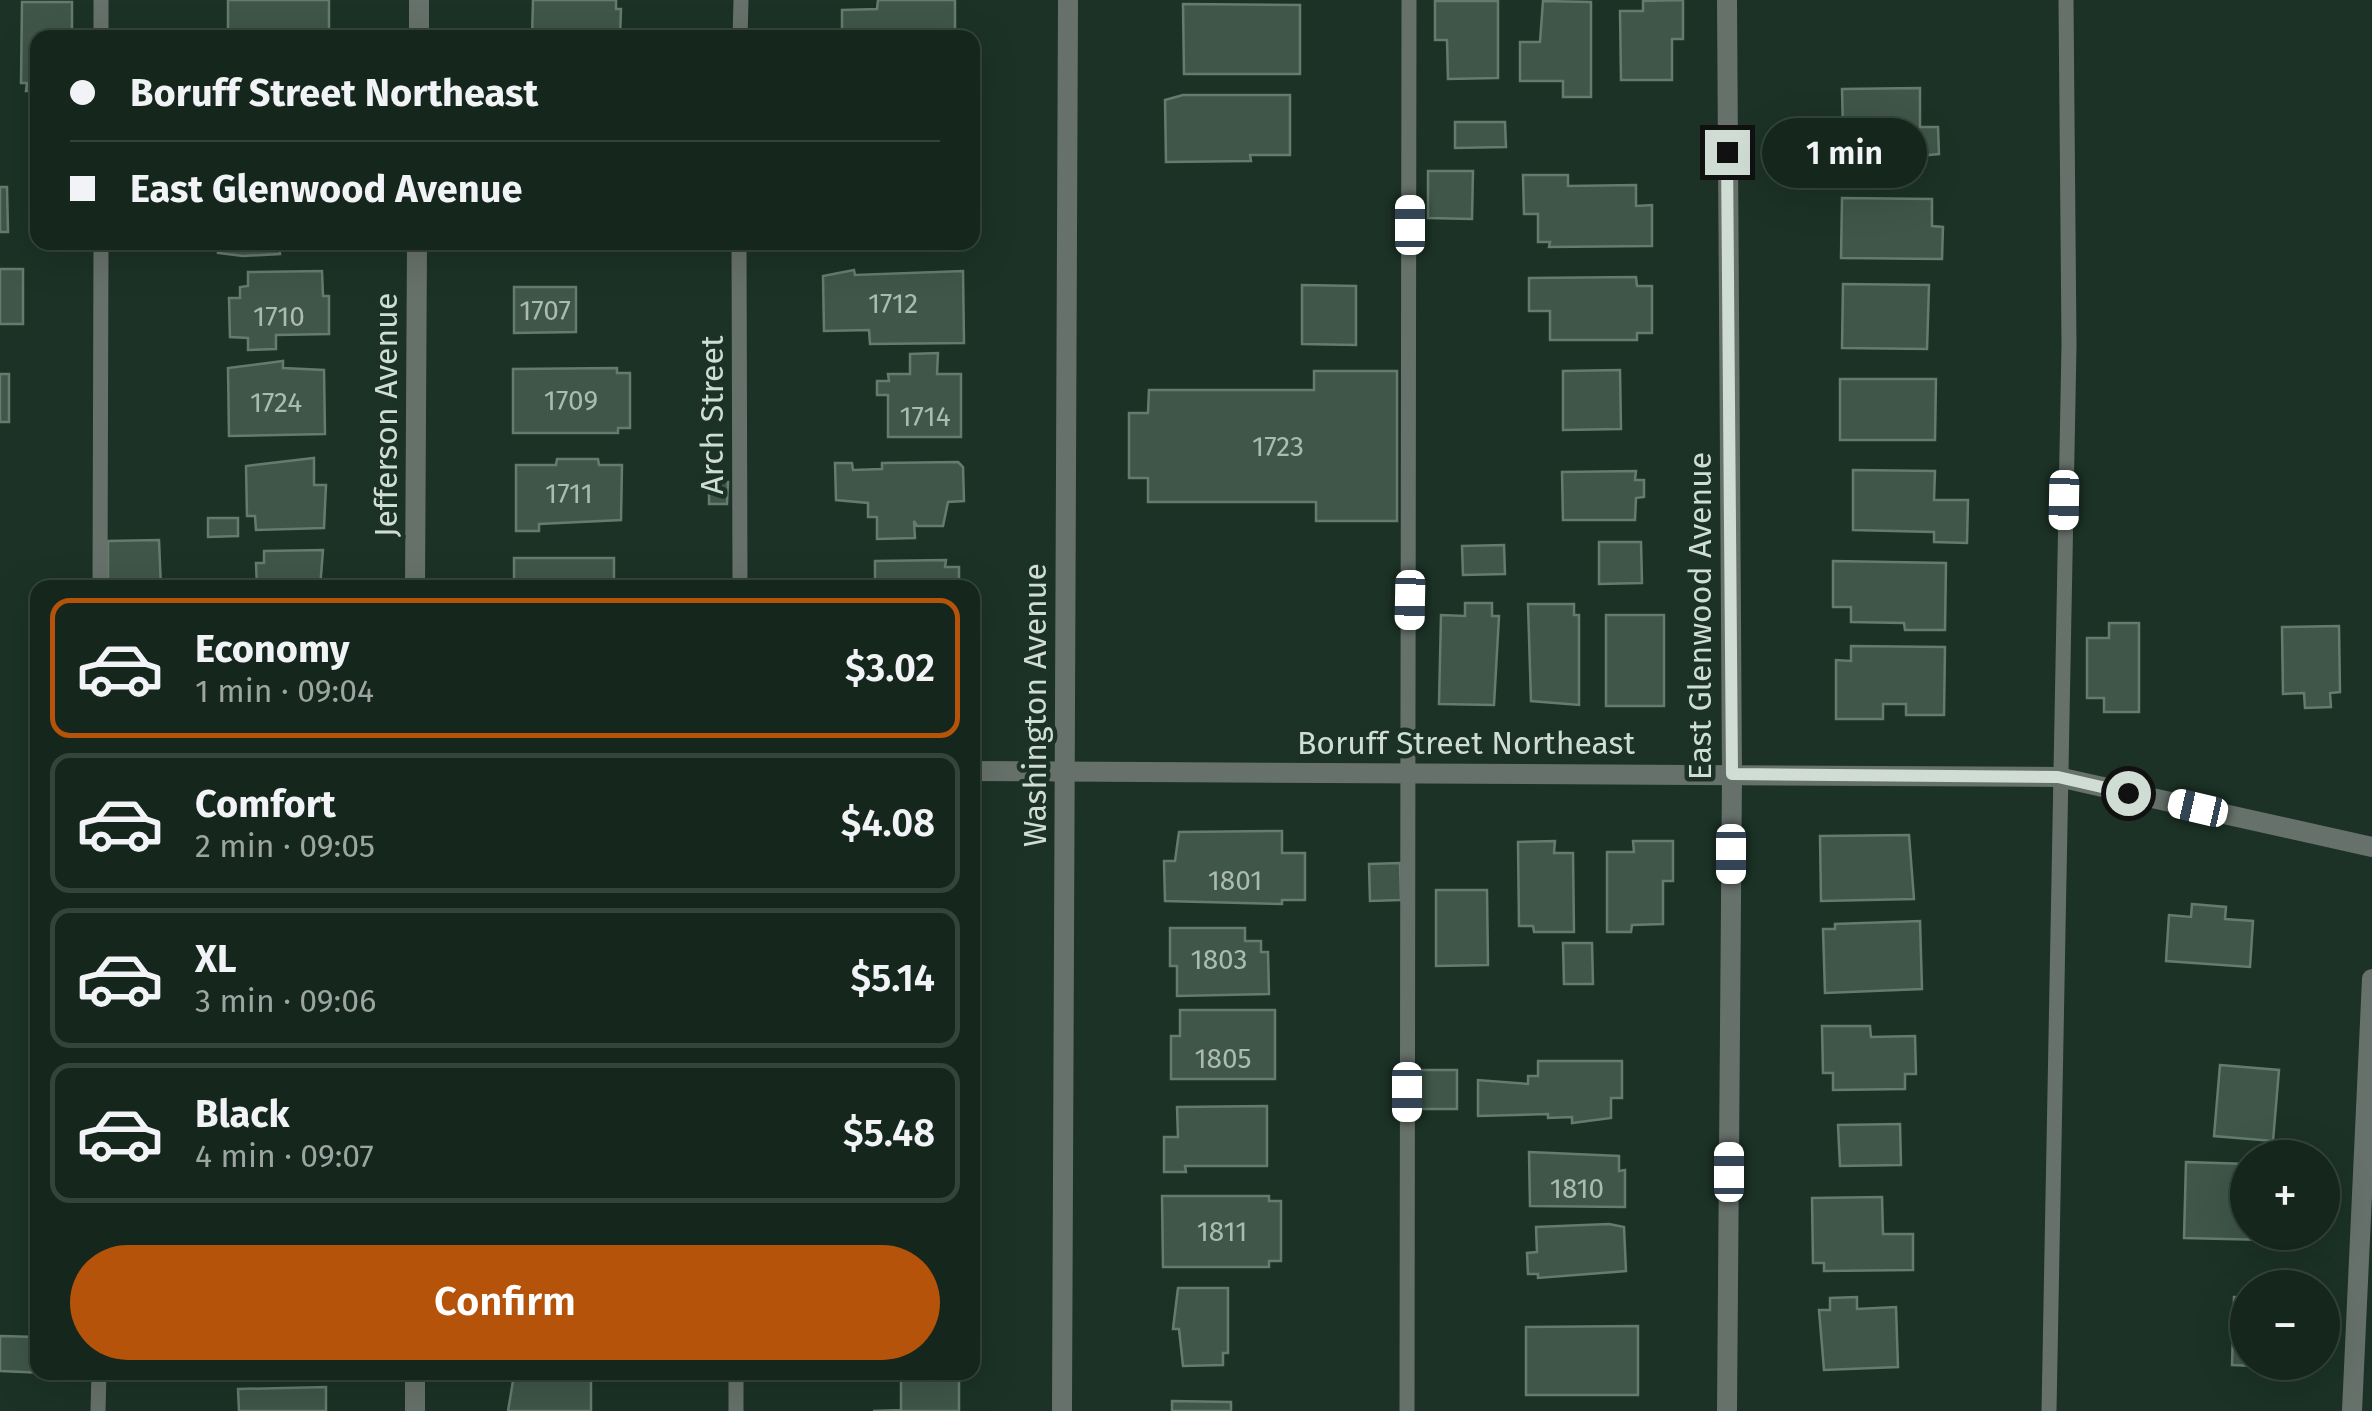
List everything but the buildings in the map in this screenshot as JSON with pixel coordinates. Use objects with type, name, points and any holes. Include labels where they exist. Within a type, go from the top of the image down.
[{"type":"street","points":[[419,0],[419,30]]},
{"type":"street","name":"Washington Avenue","points":[[1062,1411],[1068,0]]},
{"type":"street","name":"East Glenwood Avenue","points":[[1727,0],[1732,774],[1728,1411]]},
{"type":"street","name":"Jefferson Avenue","points":[[415,580],[417,250]]},
{"type":"street","name":"Boruff Street Northeast","points":[[980,771],[2058,777],[2372,847]]},
{"type":"street","points":[[2352,1411],[2372,979]]},
{"type":"street","points":[[415,1380],[415,1411]]},
{"type":"lane","points":[[101,0],[101,30]]},
{"type":"lane","points":[[740,30],[741,0]]},
{"type":"lane","points":[[1407,1411],[1410,0]]},
{"type":"lane","points":[[2050,1411],[2060,1036],[2058,777],[2069,345],[2066,0]]},
{"type":"lane","points":[[100,580],[101,250]]},
{"type":"lane","name":"Arch Street","points":[[739,250],[740,580]]},
{"type":"lane","points":[[98,1411],[99,1380]]},
{"type":"lane","points":[[736,1380],[736,1411]]},
{"type":"route","points":[[1727,152],[1732,774],[2058,777],[2128,793]]}]
